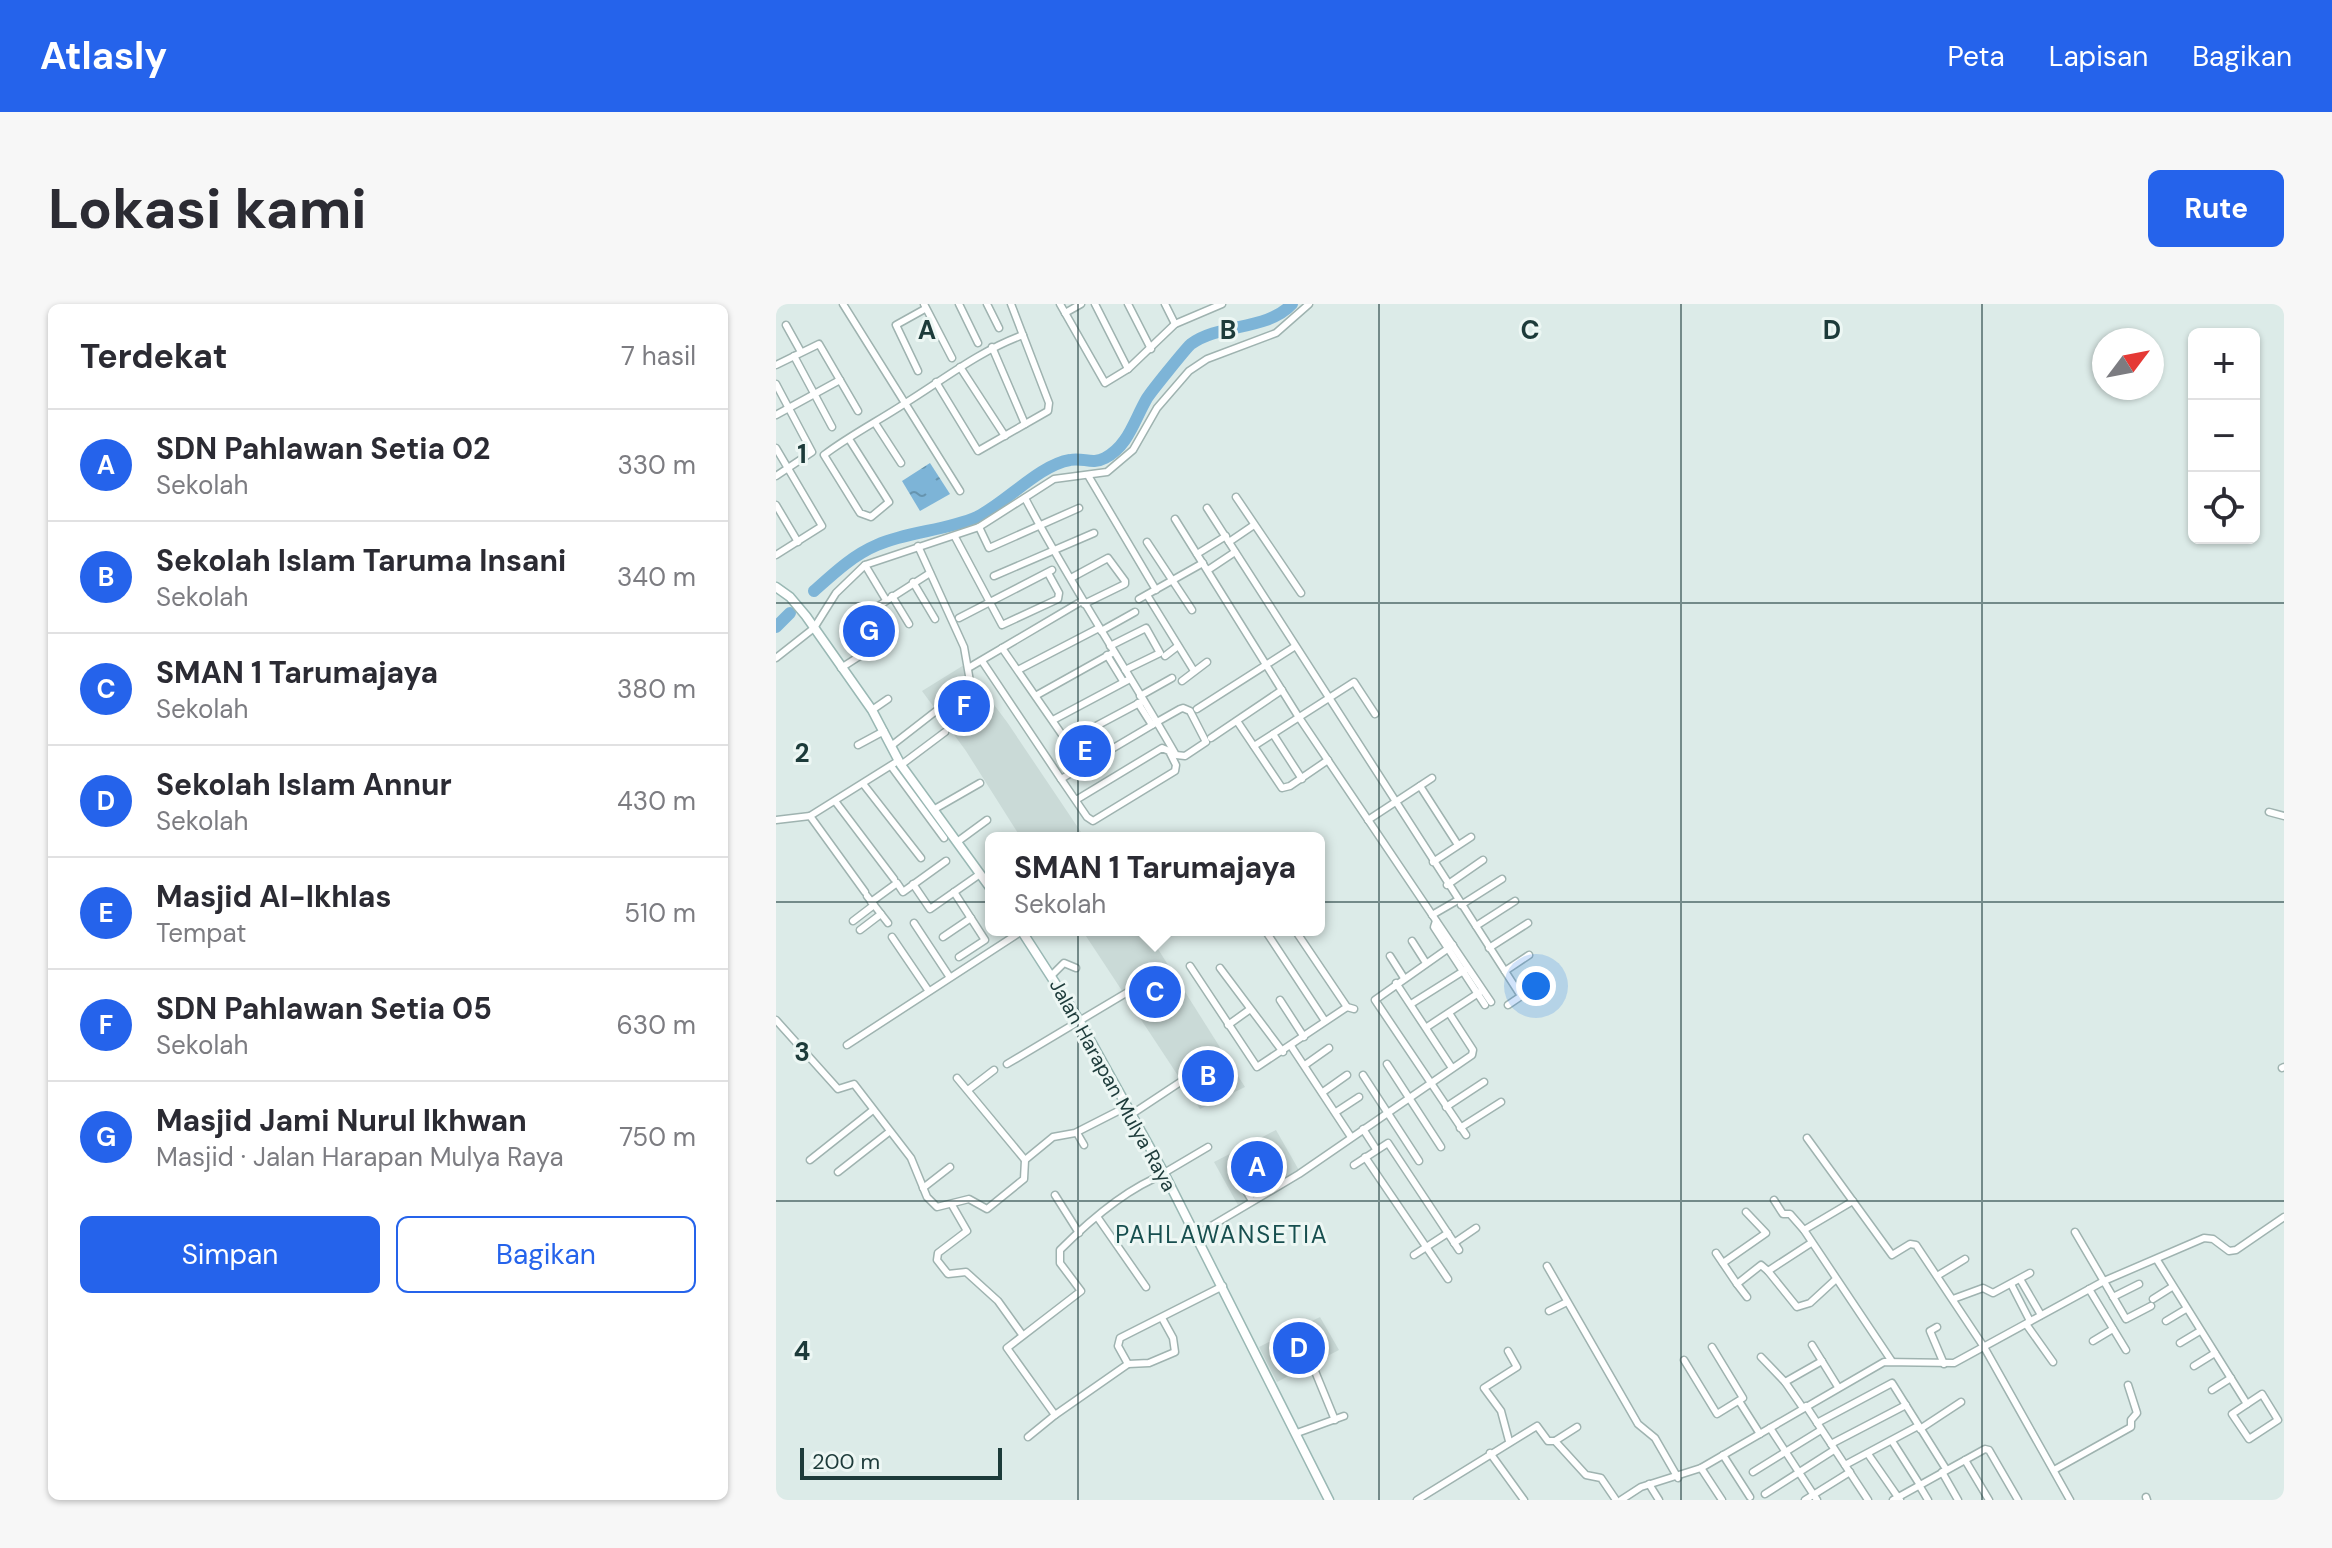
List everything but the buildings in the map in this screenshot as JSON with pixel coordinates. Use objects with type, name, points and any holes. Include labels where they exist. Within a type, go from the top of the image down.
[{"type":"street","points":[[843,304],[960,491]]},
{"type":"street","points":[[959,304],[978,343]]},
{"type":"street","points":[[987,304],[999,328]]},
{"type":"street","points":[[936,382],[979,452],[1048,411],[1049,403],[1011,304]]},
{"type":"street","points":[[1060,304],[1102,382],[1128,369],[1175,324],[1222,304]]},
{"type":"street","points":[[1065,313],[1081,304]]},
{"type":"street","points":[[1095,304],[1128,369]]},
{"type":"street","points":[[1128,304],[1151,349]]},
{"type":"street","points":[[1165,304],[1175,324]]},
{"type":"street","points":[[1196,304],[1202,313]]},
{"type":"street","points":[[776,658],[814,628],[836,593],[865,565],[979,527],[1001,516],[1054,479],[1089,477],[1107,472],[1133,450],[1157,408],[1189,371],[1207,359],[1276,333],[1309,304]]},
{"type":"street","points":[[918,371],[896,325],[924,307],[952,358]]},
{"type":"street","points":[[786,325],[814,393],[832,427]]},
{"type":"street","points":[[849,439],[889,502],[867,518],[860,513],[824,455],[992,347],[1023,335]]},
{"type":"street","points":[[776,365],[819,344],[858,411]]},
{"type":"street","points":[[992,347],[1025,424]]},
{"type":"street","points":[[960,367],[1005,436]]},
{"type":"street","points":[[776,415],[840,380]]},
{"type":"street","points":[[776,384],[812,452],[776,476]]},
{"type":"street","points":[[875,423],[901,463]]},
{"type":"street","points":[[776,448],[822,526],[776,555]]},
{"type":"street","points":[[1089,477],[1156,590]]},
{"type":"street","points":[[1236,497],[1301,593]]},
{"type":"street","points":[[1025,498],[1127,680],[1154,724],[1178,757],[1206,742],[1185,707],[1154,724],[1083,765],[1061,779]]},
{"type":"street","points":[[776,505],[798,542]]},
{"type":"street","points":[[979,527],[989,548],[1079,508]]},
{"type":"street","points":[[1207,508],[1521,996]]},
{"type":"street","points":[[1175,519],[1298,716],[1488,1004]]},
{"type":"street","points":[[1197,554],[1254,525]]},
{"type":"street","points":[[994,576],[1094,533]]},
{"type":"street","points":[[955,537],[990,600],[1004,625],[1058,599],[1059,593],[1050,572],[990,600],[959,618]]},
{"type":"street","points":[[1147,542],[1192,610]]},
{"type":"street","points":[[891,746],[945,704],[967,694],[971,687],[970,667],[952,616],[918,546]]},
{"type":"street","points":[[1208,570],[1235,552]]},
{"type":"street","points":[[970,667],[1083,603],[1122,586],[1125,581],[1108,558],[1071,578]]},
{"type":"street","points":[[1139,599],[1203,563]]},
{"type":"street","points":[[865,565],[909,624]]},
{"type":"street","points":[[869,612],[930,573]]},
{"type":"street","points":[[913,582],[935,619]]},
{"type":"street","points":[[778,592],[790,597],[806,616],[872,710],[891,746],[896,764],[944,838]]},
{"type":"street","points":[[1147,595],[1194,671]]},
{"type":"street","points":[[1018,670],[1135,612]]},
{"type":"street","points":[[1037,695],[1146,628],[1160,653],[1125,670]]},
{"type":"street","points":[[1165,656],[1178,646]]},
{"type":"street","points":[[1197,709],[1294,647]]},
{"type":"street","points":[[1002,648],[1083,765]]},
{"type":"street","points":[[1110,651],[1125,670],[1127,680]]},
{"type":"street","points":[[841,668],[866,652]]},
{"type":"street","points":[[982,661],[1061,779],[1076,800],[1093,821],[1175,771],[1176,765],[1169,751],[1162,748],[1076,800]]},
{"type":"street","points":[[1182,681],[1207,662]]},
{"type":"street","points":[[1068,741],[1141,700],[1172,678]]},
{"type":"street","points":[[1053,720],[1127,680]]},
{"type":"street","points":[[1254,746],[1354,682],[1375,714]]},
{"type":"street","points":[[1211,738],[1282,690]]},
{"type":"street","points":[[872,710],[888,699]]},
{"type":"street","points":[[1237,721],[1282,788],[1302,779],[1328,760]]},
{"type":"street","points":[[858,745],[884,731]]},
{"type":"street","points":[[776,820],[810,816],[945,732]]},
{"type":"street","points":[[1273,734],[1302,779]]},
{"type":"street","points":[[896,764],[985,881]]},
{"type":"street","points":[[1368,820],[1432,778]]},
{"type":"street","points":[[933,810],[980,783]]},
{"type":"street","points":[[864,785],[921,858]]},
{"type":"street","points":[[1420,786],[1458,845]]},
{"type":"street","points":[[835,801],[894,879]]},
{"type":"street","points":[[2269,812],[2284,816]]},
{"type":"street","points":[[810,816],[888,923]]},
{"type":"street","points":[[957,842],[987,820]]},
{"type":"street","points":[[1433,862],[1471,837]]},
{"type":"street","points":[[1447,885],[1483,860]]},
{"type":"street","points":[[853,921],[870,899],[897,883],[903,892],[946,861]]},
{"type":"street","points":[[913,884],[930,909],[980,874]]},
{"type":"street","points":[[1434,918],[1502,879]]},
{"type":"street","points":[[954,892],[985,940],[959,957]]},
{"type":"street","points":[[1476,926],[1515,901]]},
{"type":"street","points":[[860,930],[881,914]]},
{"type":"street","points":[[943,937],[971,918]]},
{"type":"street","points":[[914,923],[949,976]]},
{"type":"street","points":[[1489,948],[1528,923]]},
{"type":"street","points":[[847,1045],[1012,936]]},
{"type":"street","name":"Jalan Harapan Mulya Raya","points":[[1026,936],[1130,1110],[1223,1286],[1329,1500]]},
{"type":"street","points":[[1269,936],[1325,1021]]},
{"type":"street","points":[[1190,966],[1257,1067],[1325,1021],[1351,1008],[1299,936]]},
{"type":"street","points":[[892,937],[928,990]]},
{"type":"street","points":[[1412,941],[1426,963]]},
{"type":"street","points":[[1450,947],[1375,1000],[1466,1135]]},
{"type":"street","points":[[1505,971],[1529,955]]},
{"type":"street","points":[[1390,956],[1404,978]]},
{"type":"street","points":[[1052,975],[1064,963],[1076,968]]},
{"type":"street","points":[[1220,968],[1283,1052]]},
{"type":"street","points":[[1411,1004],[1466,970]]},
{"type":"street","points":[[1007,1064],[1153,977]]},
{"type":"street","points":[[1396,983],[1452,1068]]},
{"type":"street","points":[[1508,1005],[1539,984]]},
{"type":"street","points":[[1427,1027],[1480,992]]},
{"type":"street","points":[[1280,1000],[1304,1037]]},
{"type":"street","points":[[1228,1025],[1249,1010]]},
{"type":"street","points":[[1196,1235],[1299,1174],[1473,1052],[1449,1013]]},
{"type":"street","points":[[776,1020],[838,1089],[852,1083],[915,1164],[923,1188],[936,1206],[969,1199],[987,1209],[1024,1179],[1025,1160],[957,1078]]},
{"type":"street","points":[[1291,1046],[1351,1137]]},
{"type":"street","points":[[1305,1065],[1329,1048]]},
{"type":"street","points":[[1387,1064],[1441,1147]]},
{"type":"street","points":[[968,1090],[994,1070]]},
{"type":"street","points":[[1025,1160],[1053,1137],[1077,1133],[1130,1110],[1197,1071]]},
{"type":"street","points":[[1323,1092],[1347,1075]]},
{"type":"street","points":[[1363,1075],[1419,1161]]},
{"type":"street","points":[[1446,1107],[1484,1082]]},
{"type":"street","points":[[1336,1112],[1359,1097]]},
{"type":"street","points":[[1460,1128],[1501,1102]]},
{"type":"street","points":[[810,1160],[873,1110]]},
{"type":"street","points":[[1363,1129],[1376,1149]]},
{"type":"street","points":[[838,1172],[889,1132]]},
{"type":"street","points":[[1077,1133],[1084,1145]]},
{"type":"street","points":[[1807,1138],[1892,1255],[1915,1244],[1984,1347],[2070,1500]]},
{"type":"street","points":[[1354,1165],[1376,1149],[1390,1145],[1459,1250]]},
{"type":"street","points":[[1055,1415],[1007,1348],[1021,1333],[1081,1291],[1060,1263],[1058,1255],[1079,1233],[1150,1180],[1208,1147]]},
{"type":"street","points":[[1365,1157],[1448,1279]]},
{"type":"street","points":[[923,1188],[950,1167]]},
{"type":"street","points":[[1233,1168],[1252,1201]]},
{"type":"street","points":[[1055,1195],[1079,1233]]},
{"type":"street","points":[[1774,1200],[1783,1214],[1790,1214],[1804,1230],[1891,1360]]},
{"type":"street","points":[[1804,1230],[1853,1201]]},
{"type":"street","points":[[952,1205],[967,1231],[938,1253],[937,1260],[948,1274],[966,1272],[982,1285],[1021,1333]]},
{"type":"street","points":[[1723,1263],[1766,1233],[1746,1212]]},
{"type":"street","points":[[1555,1441],[1586,1475],[1601,1478],[1618,1500],[1649,1484],[1678,1478],[1701,1468],[1838,1387],[1891,1360],[1954,1363],[2104,1281],[2204,1238],[2213,1239],[2229,1251],[2236,1250],[2284,1217]]},
{"type":"street","points":[[1098,1218],[1146,1287]]},
{"type":"street","points":[[1454,1243],[1476,1228]]},
{"type":"street","points":[[2075,1232],[2126,1319],[2172,1287]]},
{"type":"street","points":[[1414,1255],[1448,1233]]},
{"type":"street","points":[[1768,1271],[1811,1243]]},
{"type":"street","points":[[1716,1253],[1747,1297]]},
{"type":"street","points":[[1937,1276],[1965,1259]]},
{"type":"street","points":[[2157,1260],[2247,1404]]},
{"type":"street","points":[[1737,1284],[1761,1265],[1797,1307],[1810,1303],[1835,1280]]},
{"type":"street","points":[[1547,1266],[1641,1429],[1655,1438],[1678,1478]]},
{"type":"street","points":[[1953,1299],[1983,1288],[1993,1293],[2030,1273]]},
{"type":"street","points":[[2020,1279],[2041,1315]]},
{"type":"street","points":[[2011,1284],[2028,1322],[2053,1362]]},
{"type":"street","points":[[2113,1297],[2139,1284]]},
{"type":"street","points":[[1128,1364],[1119,1340],[1223,1286]]},
{"type":"street","points":[[2089,1289],[2126,1350]]},
{"type":"street","points":[[1549,1311],[1567,1302]]},
{"type":"street","points":[[2166,1321],[2186,1309]]},
{"type":"street","points":[[1028,1437],[1128,1364],[1149,1363],[1175,1352],[1173,1338],[1162,1318]]},
{"type":"street","points":[[1937,1327],[1930,1331],[1944,1364]]},
{"type":"street","points":[[2093,1341],[2113,1329]]},
{"type":"street","points":[[2180,1343],[2200,1331]]},
{"type":"street","points":[[1812,1345],[1838,1387]]},
{"type":"street","points":[[1684,1360],[1717,1414],[1743,1398],[1712,1347]]},
{"type":"street","points":[[1508,1351],[1517,1367],[1484,1388],[1501,1411],[1509,1441]]},
{"type":"street","points":[[2194,1366],[2215,1353]]},
{"type":"street","points":[[1761,1357],[1819,1426],[1864,1499]]},
{"type":"street","points":[[1785,1382],[1822,1361]]},
{"type":"street","points":[[1312,1364],[1335,1420]]},
{"type":"street","points":[[2212,1390],[2231,1378]]},
{"type":"street","points":[[1753,1472],[1819,1426],[1891,1384],[1906,1405],[1958,1500]]},
{"type":"street","points":[[2054,1470],[2131,1427],[2131,1420],[2137,1413],[2128,1385]]},
{"type":"street","points":[[2262,1394],[2278,1420],[2249,1439],[2232,1414],[2247,1404],[2262,1394]]},
{"type":"street","points":[[1739,1401],[1760,1434]]},
{"type":"street","points":[[1805,1500],[1815,1497],[1868,1454],[1961,1402]]},
{"type":"street","points":[[1765,1494],[1833,1447],[1906,1405]]},
{"type":"street","points":[[1297,1433],[1344,1416]]},
{"type":"street","points":[[1417,1500],[1537,1426],[1548,1441],[1555,1441],[1577,1427]]},
{"type":"street","points":[[1770,1428],[1815,1497]]},
{"type":"street","points":[[1892,1441],[1928,1500]]},
{"type":"street","points":[[1868,1454],[1897,1499],[1944,1471],[1989,1450],[2018,1500]]},
{"type":"street","points":[[1490,1453],[1524,1500]]},
{"type":"street","points":[[1723,1455],[1750,1497]]},
{"type":"street","points":[[1965,1460],[1989,1500]]},
{"type":"street","points":[[1701,1468],[1722,1500]]},
{"type":"street","points":[[1649,1484],[1659,1500]]},
{"type":"shaded area","points":[[964,665],[1007,722],[1081,832],[1017,832],[966,751],[922,691]]},
{"type":"shaded area","points":[[1086,936],[1150,936],[1245,1087],[1200,1109]]},
{"type":"shaded area","points":[[1276,1130],[1300,1172],[1239,1207],[1214,1162]]},
{"type":"shaded area","points":[[1320,1317],[1339,1350],[1277,1382],[1259,1347]]},
{"type":"water","points":[[930,463],[950,494],[920,511],[902,481]]},
{"type":"waterway","points":[[814,591],[868,549],[977,517],[1058,463],[1105,458],[1125,440],[1148,396],[1191,344],[1202,337],[1270,319],[1292,304]]},
{"type":"waterway","points":[[776,627],[790,613]]},
{"type":"place","name":"Masjid Jami Nurul Ikhwan","points":[[869,631]]},
{"type":"place","name":"SDN Pahlawan Setia 05","points":[[964,706]]},
{"type":"place","name":"Masjid Al-Ikhlas","points":[[1085,751]]},
{"type":"place","name":"SMAN 1 Tarumajaya","points":[[1155,992]]},
{"type":"place","name":"Sekolah Islam Taruma Insani","points":[[1208,1076]]},
{"type":"place","name":"SDN Pahlawan Setia 02","points":[[1257,1167]]},
{"type":"place","name":"Sekolah Islam Annur","points":[[1299,1348]]},
{"type":"district","name":"PAHLAWANSETIA","points":[[1222,1234]]}]
